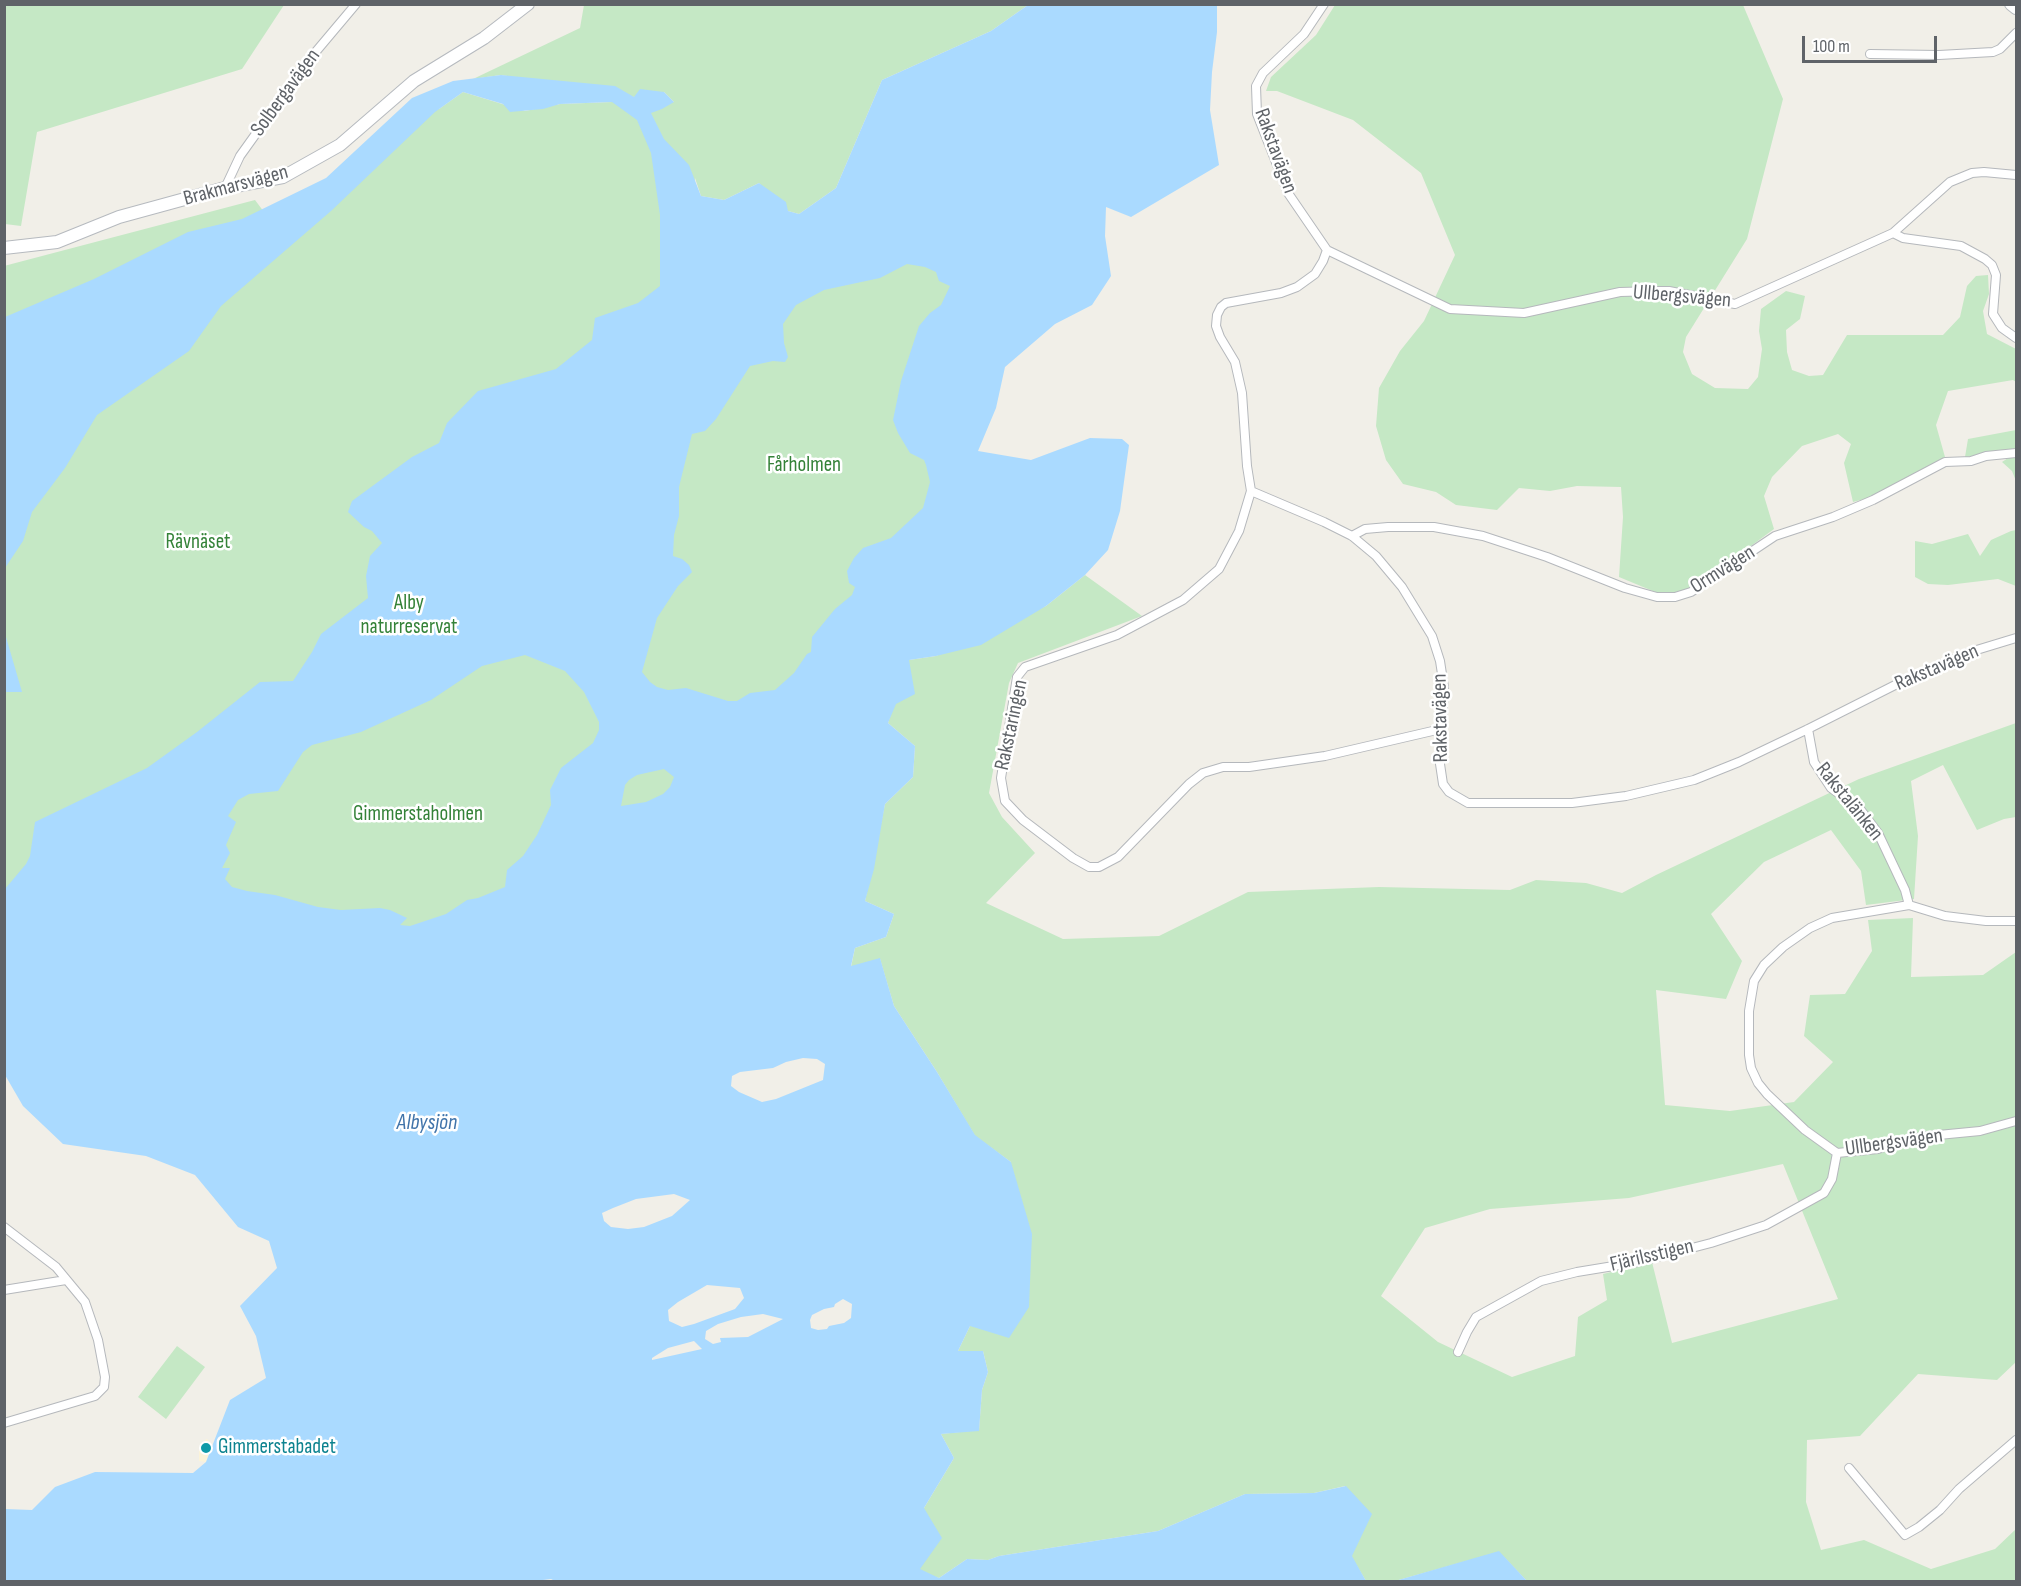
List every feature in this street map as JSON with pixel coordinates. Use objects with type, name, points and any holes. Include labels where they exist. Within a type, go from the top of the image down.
[{"type":"street","name":"Solbergavägen","points":[[225,188],[240,156],[308,61],[356,4]]},
{"type":"street","name":"Brakmarsvägen","points":[[4,248],[57,242],[118,217],[225,188],[283,177],[340,145],[414,81],[484,38],[528,4]]},
{"type":"street","name":"Rakstavägen","points":[[1324,4],[1304,34],[1263,74],[1256,86],[1257,114],[1288,193],[1327,250]]},
{"type":"street","points":[[2011,4],[2016,8]]},
{"type":"street","points":[[1870,54],[1939,55],[1993,52],[2000,49],[2016,33]]},
{"type":"street","name":"Ullbergsvägen","points":[[1327,250],[1450,309],[1524,313],[1620,292],[1669,291],[1735,304],[1893,233],[1950,182],[1972,173],[2016,175]]},
{"type":"street","points":[[1893,233],[1903,237],[1961,246],[1985,259],[1992,266],[1996,275],[1993,314],[2002,328],[2016,338]]},
{"type":"street","points":[[1251,491],[1242,393],[1235,362],[1215,326],[1217,315],[1226,303],[1281,293],[1297,286],[1315,274],[1327,250]]},
{"type":"street","name":"Ormvägen","points":[[1352,536],[1365,529],[1388,527],[1444,529],[1483,536],[1546,557],[1625,588],[1658,597],[1675,597],[1691,592],[1774,536],[1833,517],[1873,500],[1945,462],[1971,461],[1986,456],[2016,453]]},
{"type":"street","name":"Rakstavägen","points":[[1251,491],[1352,536],[1376,556],[1402,587],[1432,636],[1440,661],[1444,687],[1440,764],[1443,784],[1449,792],[1468,803],[1572,802],[1626,796],[1694,780],[1739,762],[1909,678],[1970,652],[2016,638]]},
{"type":"street","name":"Rakstaringen","points":[[1251,491],[1239,531],[1219,569],[1183,600],[1116,635],[1025,667],[1017,677],[1001,778],[1005,801],[1023,820],[1073,858],[1089,867],[1099,867],[1118,857],[1189,784],[1203,773],[1223,767],[1249,767],[1325,756],[1441,729]]},
{"type":"street","name":"Rakstalänken","points":[[1808,729],[1814,762],[1832,788],[1860,809],[1878,833],[1910,905]]},
{"type":"street","name":"Ullbergsvägen","points":[[2016,921],[1986,921],[1944,916],[1910,905],[1832,918],[1810,928],[1783,947],[1764,965],[1754,981],[1749,1011],[1749,1055],[1751,1068],[1758,1083],[1805,1130],[1837,1153],[1878,1149],[1928,1136],[1980,1131],[2016,1121]]},
{"type":"street","name":"Fjärilsstigen","points":[[1458,1352],[1476,1317],[1541,1281],[1577,1272],[1638,1262],[1711,1243],[1766,1225],[1824,1193],[1832,1179],[1837,1153]]},
{"type":"street","points":[[4,1227],[56,1267],[85,1302],[98,1340],[105,1377],[104,1387],[94,1396],[4,1424]]},
{"type":"street","points":[[4,1290],[66,1280]]},
{"type":"street","points":[[1849,1468],[1905,1535],[1940,1510],[1959,1489],[2016,1440]]},
{"type":"green space","points":[[5,4],[284,5],[242,69],[37,132],[21,226],[5,224]]},
{"type":"green space","name":"Alby naturreservat","points":[[584,5],[1028,5],[991,31],[882,80],[836,188],[799,214],[788,211],[759,183],[724,200],[701,196],[695,178],[686,256],[1026,151],[933,556],[472,1262],[5,1039],[4,266],[255,200],[279,232],[418,108],[439,109],[463,92],[525,111],[560,104],[674,102],[664,92],[634,97],[501,75],[473,79],[580,28]]},
{"type":"green space","points":[[1335,5],[1743,5],[1783,99],[1747,239],[1686,337],[1683,352],[1692,374],[1715,388],[1748,389],[1758,377],[1762,349],[1759,331],[1761,309],[1786,291],[1805,296],[1800,319],[1786,330],[1787,352],[1792,370],[1809,376],[1823,375],[1847,335],[1943,335],[1960,317],[1967,286],[1976,276],[1988,275],[1989,294],[1983,311],[1987,334],[2016,349],[2016,382],[2013,380],[1948,391],[1936,425],[1945,457],[1876,496],[1853,502],[1844,463],[1851,444],[1838,434],[1802,446],[1772,477],[1764,496],[1774,529],[1685,591],[1660,594],[1619,577],[1623,517],[1621,487],[1577,486],[1550,491],[1519,488],[1497,510],[1456,505],[1436,492],[1403,484],[1386,460],[1376,426],[1379,388],[1400,351],[1424,321],[1455,255],[1421,173],[1353,120],[1277,91],[1266,91],[1271,77],[1316,35]]},
{"type":"green space","points":[[2016,430],[2016,448],[1965,457],[1968,439]]},
{"type":"green space","points":[[2016,456],[2016,481],[2012,471],[2002,462]]},
{"type":"green space","points":[[2016,530],[2016,586],[1998,579],[1948,585],[1928,584],[1915,577],[1915,541],[1932,544],[1968,534],[1980,556],[1991,540]]},
{"type":"green space","points":[[1085,575],[1142,616],[1018,663],[1009,683],[989,793],[1002,817],[1035,853],[986,903],[1063,939],[1159,936],[1248,892],[1379,887],[1510,890],[1536,880],[1586,883],[1622,893],[1859,779],[2016,723],[2016,817],[2004,819],[1977,830],[1943,765],[1911,781],[1918,836],[1914,899],[1866,905],[1861,871],[1831,830],[1764,862],[1711,914],[1742,961],[1726,999],[1656,990],[1665,1105],[1730,1111],[1794,1102],[1833,1062],[1804,1036],[1810,995],[1845,994],[1872,951],[1868,920],[1913,918],[1911,977],[1983,975],[2016,952],[2016,1362],[1997,1380],[1918,1374],[1860,1436],[1807,1440],[1806,1502],[1821,1550],[1864,1540],[1931,1569],[1995,1549],[2016,1529],[2016,1581],[1527,1581],[1499,1552],[1395,1581],[1366,1581],[1351,1556],[1345,1486],[1314,1493],[1245,1494],[1158,1531],[999,1556],[988,1560],[967,1559],[939,1578],[913,1571],[924,1508],[954,1458],[941,1434],[979,1430],[982,1390],[988,1372],[983,1351],[958,1351],[970,1326],[1011,1162],[975,1136],[894,1006],[880,959],[851,967],[855,948],[886,937],[894,914],[865,901],[885,804],[913,777],[915,746],[888,723],[909,660],[936,656],[1046,606]],"holes":[[[1783,1164],[1838,1299],[1672,1343],[1652,1262],[1603,1274],[1607,1300],[1578,1317],[1575,1356],[1512,1377],[1438,1342],[1381,1296],[1425,1228],[1490,1209],[1629,1198]]]},
{"type":"green space","points":[[177,1346],[205,1367],[166,1419],[138,1397]]},
{"type":"sand","name":"Gimmerstabadet","points":[[207,1439],[213,1445],[206,1462],[199,1461],[199,1451]]},
{"type":"water","name":"Albysjön","points":[[1028,5],[1217,5],[1210,110],[1219,165],[1131,217],[1106,207],[1105,236],[1111,276],[1092,305],[1055,324],[1005,367],[996,408],[978,451],[1031,460],[1090,438],[1122,439],[1129,445],[1120,511],[1108,550],[1085,575],[1046,606],[981,645],[909,660],[915,694],[896,704],[888,723],[915,746],[913,777],[885,804],[874,869],[865,901],[894,914],[886,937],[855,948],[851,966],[880,958],[894,1006],[975,1135],[1011,1162],[1032,1234],[1029,1307],[1009,1338],[970,1326],[958,1351],[983,1351],[988,1372],[982,1390],[979,1431],[941,1434],[954,1458],[924,1508],[942,1538],[920,1569],[939,1578],[967,1559],[988,1560],[999,1556],[1158,1531],[1245,1494],[1314,1493],[1346,1486],[1372,1514],[1352,1556],[1366,1581],[557,1582],[551,1579],[527,1582],[5,1581],[5,1509],[32,1510],[55,1487],[95,1472],[193,1473],[206,1462],[230,1400],[266,1378],[256,1336],[240,1306],[277,1268],[269,1241],[238,1227],[195,1175],[146,1156],[63,1144],[23,1106],[5,1075],[5,889],[30,856],[35,822],[147,768],[260,682],[293,681],[321,634],[368,598],[366,576],[370,556],[382,543],[372,531],[364,527],[348,512],[352,501],[412,457],[439,443],[447,423],[478,391],[556,369],[592,340],[595,318],[638,303],[660,286],[660,215],[651,153],[637,120],[612,102],[560,104],[543,109],[510,112],[503,104],[463,92],[435,112],[331,211],[221,306],[189,351],[97,415],[65,468],[32,512],[23,541],[5,568],[5,317],[94,279],[188,232],[242,219],[326,178],[412,98],[453,81],[501,75],[615,86],[634,97],[640,89],[664,92],[674,102],[651,113],[664,139],[689,165],[701,196],[724,200],[759,183],[786,202],[788,211],[799,214],[836,188],[882,80],[991,31]],"holes":[[[907,264],[925,267],[936,272],[939,281],[950,286],[941,305],[930,313],[919,326],[901,381],[893,420],[910,453],[924,460],[926,465],[930,482],[923,508],[891,538],[863,548],[854,558],[847,571],[849,583],[855,587],[852,595],[835,609],[812,637],[811,652],[807,654],[794,673],[775,690],[750,693],[737,701],[728,701],[686,688],[668,690],[657,687],[642,672],[657,618],[678,586],[692,572],[689,565],[682,559],[673,556],[674,535],[679,516],[679,487],[692,434],[705,431],[716,419],[750,366],[773,361],[785,362],[788,357],[784,343],[783,324],[796,305],[824,290],[880,278]],[[525,655],[565,671],[584,692],[599,722],[599,730],[593,743],[561,768],[550,790],[551,805],[537,835],[523,856],[507,870],[505,887],[467,900],[446,914],[410,926],[400,925],[407,918],[390,910],[380,908],[341,910],[318,907],[275,895],[232,887],[225,879],[230,868],[222,868],[230,853],[226,845],[236,822],[228,816],[238,800],[249,794],[278,791],[303,752],[312,745],[361,732],[431,700],[482,666]],[[664,769],[674,777],[670,787],[663,794],[646,802],[621,806],[625,785],[637,775]],[[803,1058],[817,1059],[825,1064],[823,1080],[776,1099],[762,1102],[731,1086],[732,1076],[740,1072],[773,1068]],[[674,1194],[690,1200],[672,1216],[644,1227],[628,1229],[611,1227],[604,1221],[602,1213],[636,1199]],[[707,1285],[740,1288],[744,1298],[735,1309],[682,1327],[669,1321],[668,1310]],[[843,1299],[852,1304],[851,1318],[844,1323],[829,1326],[827,1329],[811,1328],[812,1315],[834,1307]],[[763,1314],[783,1319],[748,1337],[720,1338],[721,1342],[713,1344],[705,1339],[706,1331],[718,1324],[741,1317]],[[694,1341],[702,1349],[652,1360],[668,1348]]]},
{"type":"water","points":[[5,635],[6,637],[22,692],[5,692]]},
{"type":"water","points":[[1499,1551],[1527,1581],[1395,1581]]},
{"type":"place","name":"Gimmerstabadet","points":[[206,1448]]},
{"type":"park label","name":"Fårholmen","points":[[804,466]]},
{"type":"park label","name":"Rävnäset","points":[[198,543]]},
{"type":"park label","name":"Gimmerstaholmen","points":[[418,815]]}]
